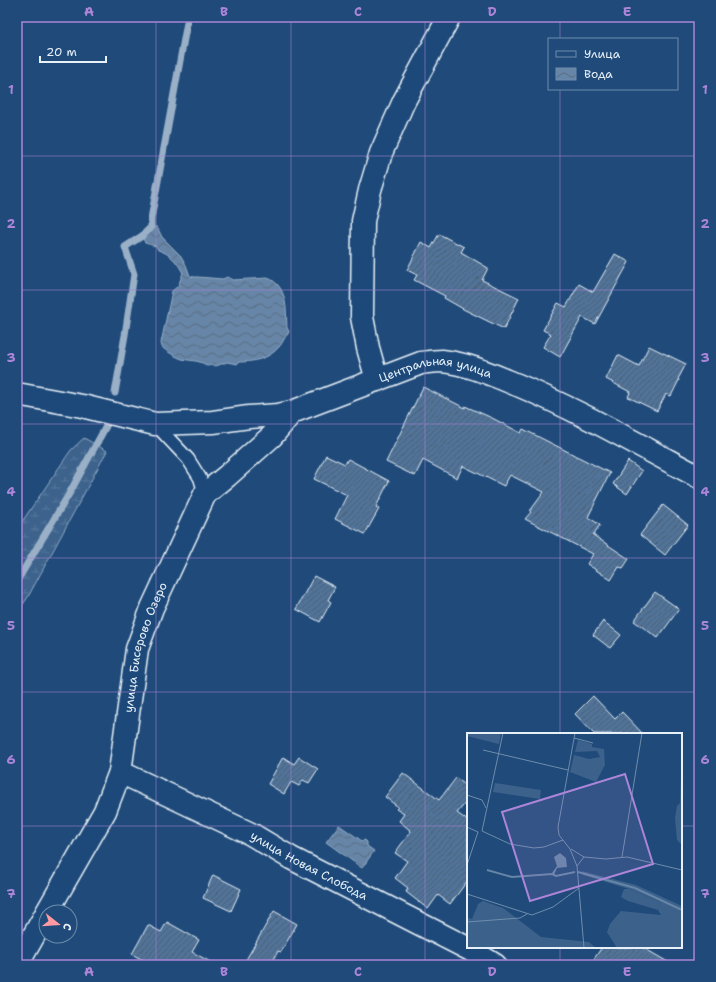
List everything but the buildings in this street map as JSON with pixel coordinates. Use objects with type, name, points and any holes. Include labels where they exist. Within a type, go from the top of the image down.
[{"type":"street","points":[[377,380],[368,348],[362,317],[363,221],[381,153],[404,101],[449,17]]},
{"type":"street","name":"Центральная улица","points":[[17,394],[82,406],[155,424],[213,422],[278,415],[292,412],[421,363],[441,361],[457,363],[480,370],[574,410],[699,477]]},
{"type":"street","name":"улица Бисерово Озеро","points":[[52,904],[105,811],[120,772],[138,649],[152,608],[206,494],[272,436],[292,412]]},
{"type":"street","name":"улица Новая Слобода","points":[[120,772],[251,834],[291,858],[469,949],[495,965]]},
{"type":"street","name":"улица Бисерово Озеро","points":[[17,965],[38,929]]},
{"type":"lane","points":[[155,424],[188,459],[200,478],[206,494]]},
{"type":"green space","points":[[84,438],[107,451],[28,597],[17,613],[17,529],[71,450]]},
{"type":"water","points":[[151,227],[157,227],[162,237],[181,256],[190,276],[223,279],[228,277],[232,280],[268,278],[275,282],[283,293],[285,299],[287,328],[289,331],[282,344],[275,351],[260,359],[239,362],[237,364],[227,362],[216,366],[207,366],[199,362],[182,359],[163,348],[161,343],[172,291],[178,286],[183,273],[170,256],[158,250],[156,246],[145,243],[142,236]]},
{"type":"water","points":[[339,825],[362,841],[365,840],[367,842],[367,846],[374,851],[362,868],[326,842]]},
{"type":"waterway","points":[[115,393],[134,274],[125,247],[142,236],[151,227],[151,219],[188,17]]},
{"type":"waterway","points":[[17,581],[69,494],[111,417]]}]
